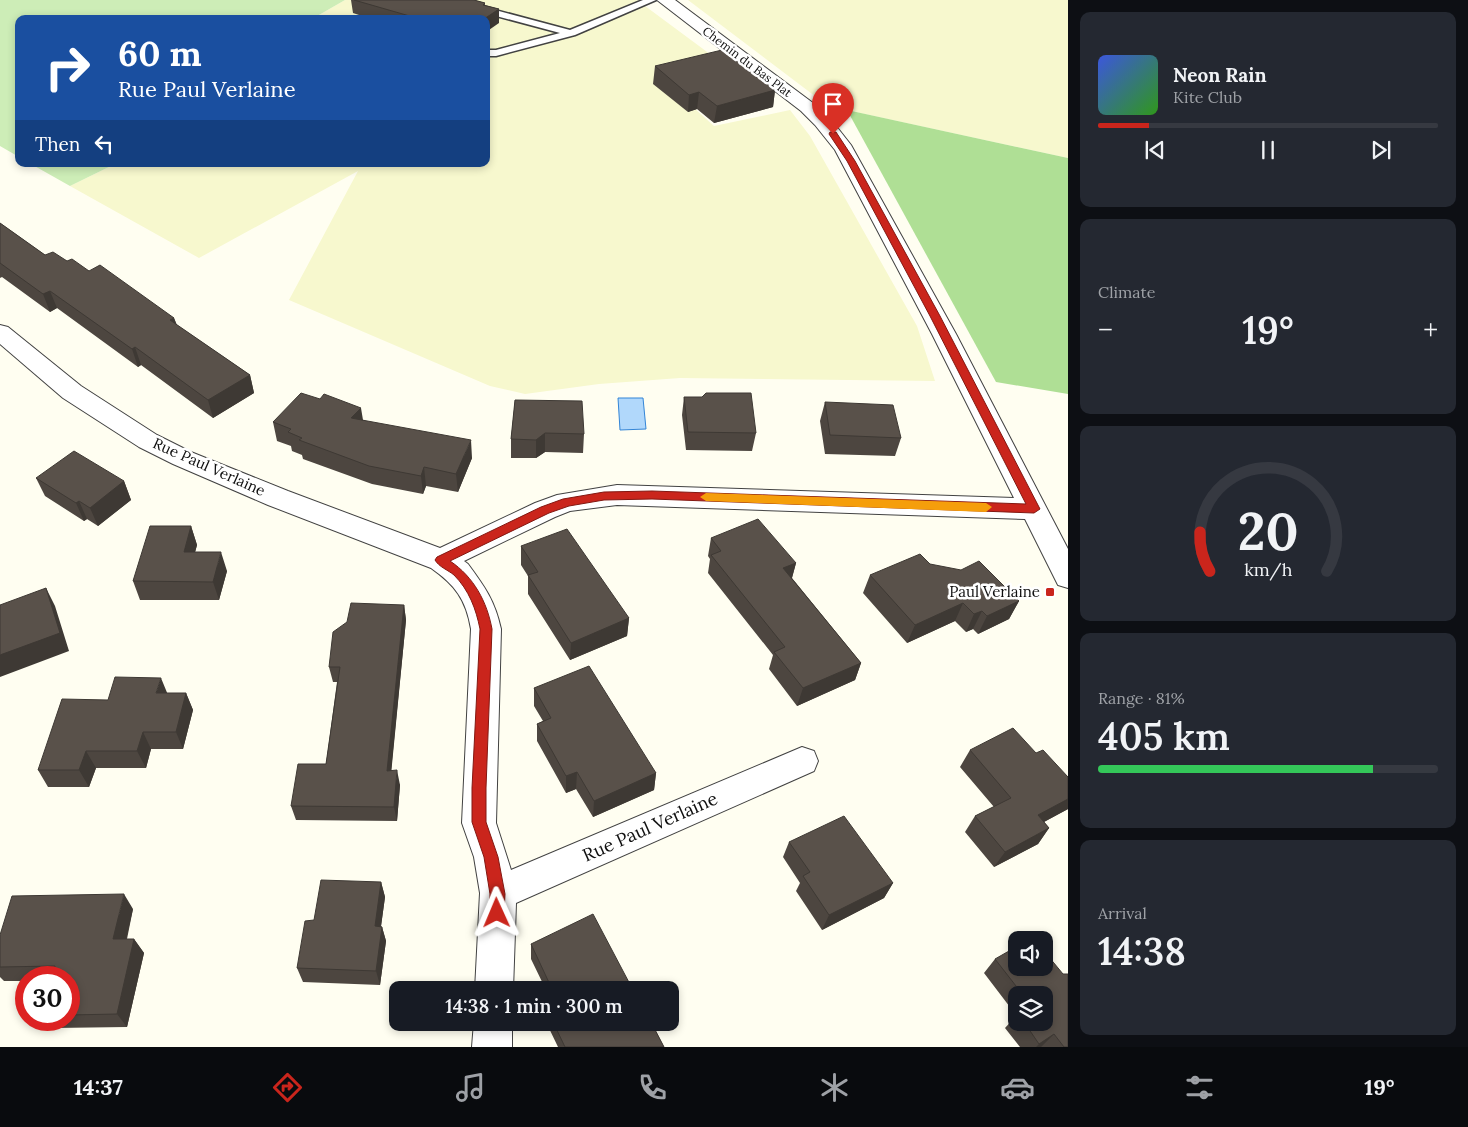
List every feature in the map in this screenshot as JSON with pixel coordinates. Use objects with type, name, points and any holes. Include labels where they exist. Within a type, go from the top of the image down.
[{"type":"street","name":"Chemin du Bas Plat","points":[[665,0],[807,107],[822,121],[844,149],[944,334],[1068,577]]},
{"type":"street","name":"Rue Paul Verlaine","points":[[0,332],[72,392],[148,441],[182,458],[270,495],[441,560],[458,572],[482,608],[486,629],[479,822],[491,857],[498,894],[494,981]]},
{"type":"street","points":[[441,560],[545,510],[567,502],[600,497],[652,495],[1034,509]]},
{"type":"street","name":"Rue Paul Verlaine","points":[[498,894],[802,761]]},
{"type":"street","points":[[492,1047],[493,1031]]},
{"type":"lane","points":[[447,0],[572,33]]},
{"type":"lane","points":[[490,53],[572,33],[652,0]]},
{"type":"green space","points":[[0,0],[345,0],[319,15],[15,15],[15,155],[0,146]]},
{"type":"green space","points":[[345,0],[637,0],[722,63],[662,79],[714,126],[790,110],[810,136],[917,326],[935,381],[680,378],[599,384],[525,394],[490,386],[289,300],[358,171],[199,258],[70,186],[109,167],[490,167],[490,15],[319,15]]},
{"type":"green space","points":[[688,0],[1068,0],[1068,158],[828,106]]},
{"type":"green space","points":[[847,110],[1068,158],[1068,394],[996,382]]},
{"type":"green space","points":[[36,167],[109,167],[70,186]]},
{"type":"water","points":[[618,398],[643,398],[646,429],[620,430]]},
{"type":"building","points":[[354,0],[474,0],[485,3],[483,5],[499,9],[490,15],[406,15]]},
{"type":"building","points":[[722,50],[775,90],[717,106],[699,92],[689,95],[655,66]]},
{"type":"building","points":[[0,223],[45,255],[53,252],[67,261],[72,259],[89,271],[100,265],[174,318],[170,320],[250,375],[208,400],[135,347],[132,349],[50,291],[43,294],[0,263]]},
{"type":"building","points":[[301,393],[320,399],[324,394],[361,408],[351,418],[471,440],[456,474],[424,467],[421,476],[369,466],[299,440],[302,438],[288,432],[291,429],[273,422]]},
{"type":"building","points":[[706,393],[751,393],[756,433],[688,432],[684,397],[702,397]]},
{"type":"building","points":[[515,400],[582,401],[584,434],[545,433],[536,440],[511,439]]},
{"type":"building","points":[[825,402],[893,405],[901,438],[830,435]]},
{"type":"building","points":[[74,451],[124,481],[90,508],[79,501],[76,503],[36,478]]},
{"type":"building","points":[[758,519],[796,563],[783,568],[861,663],[803,688],[774,652],[785,647],[711,555],[721,551],[711,538]]},
{"type":"building","points":[[150,526],[191,526],[184,552],[221,552],[213,582],[133,581]]},
{"type":"building","points":[[567,529],[629,618],[571,643],[528,575],[538,572],[521,546]]},
{"type":"building","points":[[920,554],[930,564],[961,570],[979,561],[1019,601],[987,616],[982,611],[974,614],[963,603],[915,625],[870,575]]},
{"type":"building","points":[[46,588],[60,633],[0,655],[0,605]]},
{"type":"building","points":[[351,603],[404,605],[387,771],[397,770],[394,807],[291,806],[298,764],[326,764],[340,667],[329,667],[333,632],[347,622]]},
{"type":"building","points":[[589,666],[656,773],[594,801],[577,772],[566,776],[537,724],[551,718],[534,688]]},
{"type":"building","points":[[115,677],[161,678],[156,693],[186,693],[176,732],[143,732],[137,751],[86,751],[79,770],[38,770],[62,699],[108,700]]},
{"type":"building","points":[[1013,728],[1036,753],[1043,750],[1068,777],[1068,799],[1038,815],[1049,828],[1005,852],[975,816],[1011,798],[970,750]]},
{"type":"building","points":[[844,816],[893,883],[829,915],[803,876],[810,872],[789,842]]},
{"type":"building","points":[[321,880],[381,882],[375,926],[382,927],[376,971],[297,968],[305,921],[314,920]]},
{"type":"building","points":[[124,894],[113,939],[134,939],[117,1014],[80,1015],[80,966],[0,967],[0,935],[12,896]]},
{"type":"building","points":[[593,914],[628,981],[548,981],[531,944]]},
{"type":"building","points":[[1008,952],[1008,976],[995,959]]},
{"type":"building","points":[[1053,962],[1063,974],[1068,974],[1068,1047],[1064,1047],[1054,1034],[1039,1044],[1030,1031],[1053,1031],[1053,986],[1016,986],[1008,976],[1053,976]]},
{"type":"building","points":[[557,1031],[656,1031],[664,1047],[565,1047]]},
{"type":"slow traffic","points":[[706,497],[986,507]]},
{"type":"place","name":"Paul Verlaine","points":[[1050,592]]},
{"type":"route","points":[[497,913],[498,894],[491,857],[479,822],[486,629],[482,608],[471,590],[458,572],[441,560],[545,510],[567,502],[592,497],[652,495],[1034,509],[935,316],[851,161],[833,134]]}]
